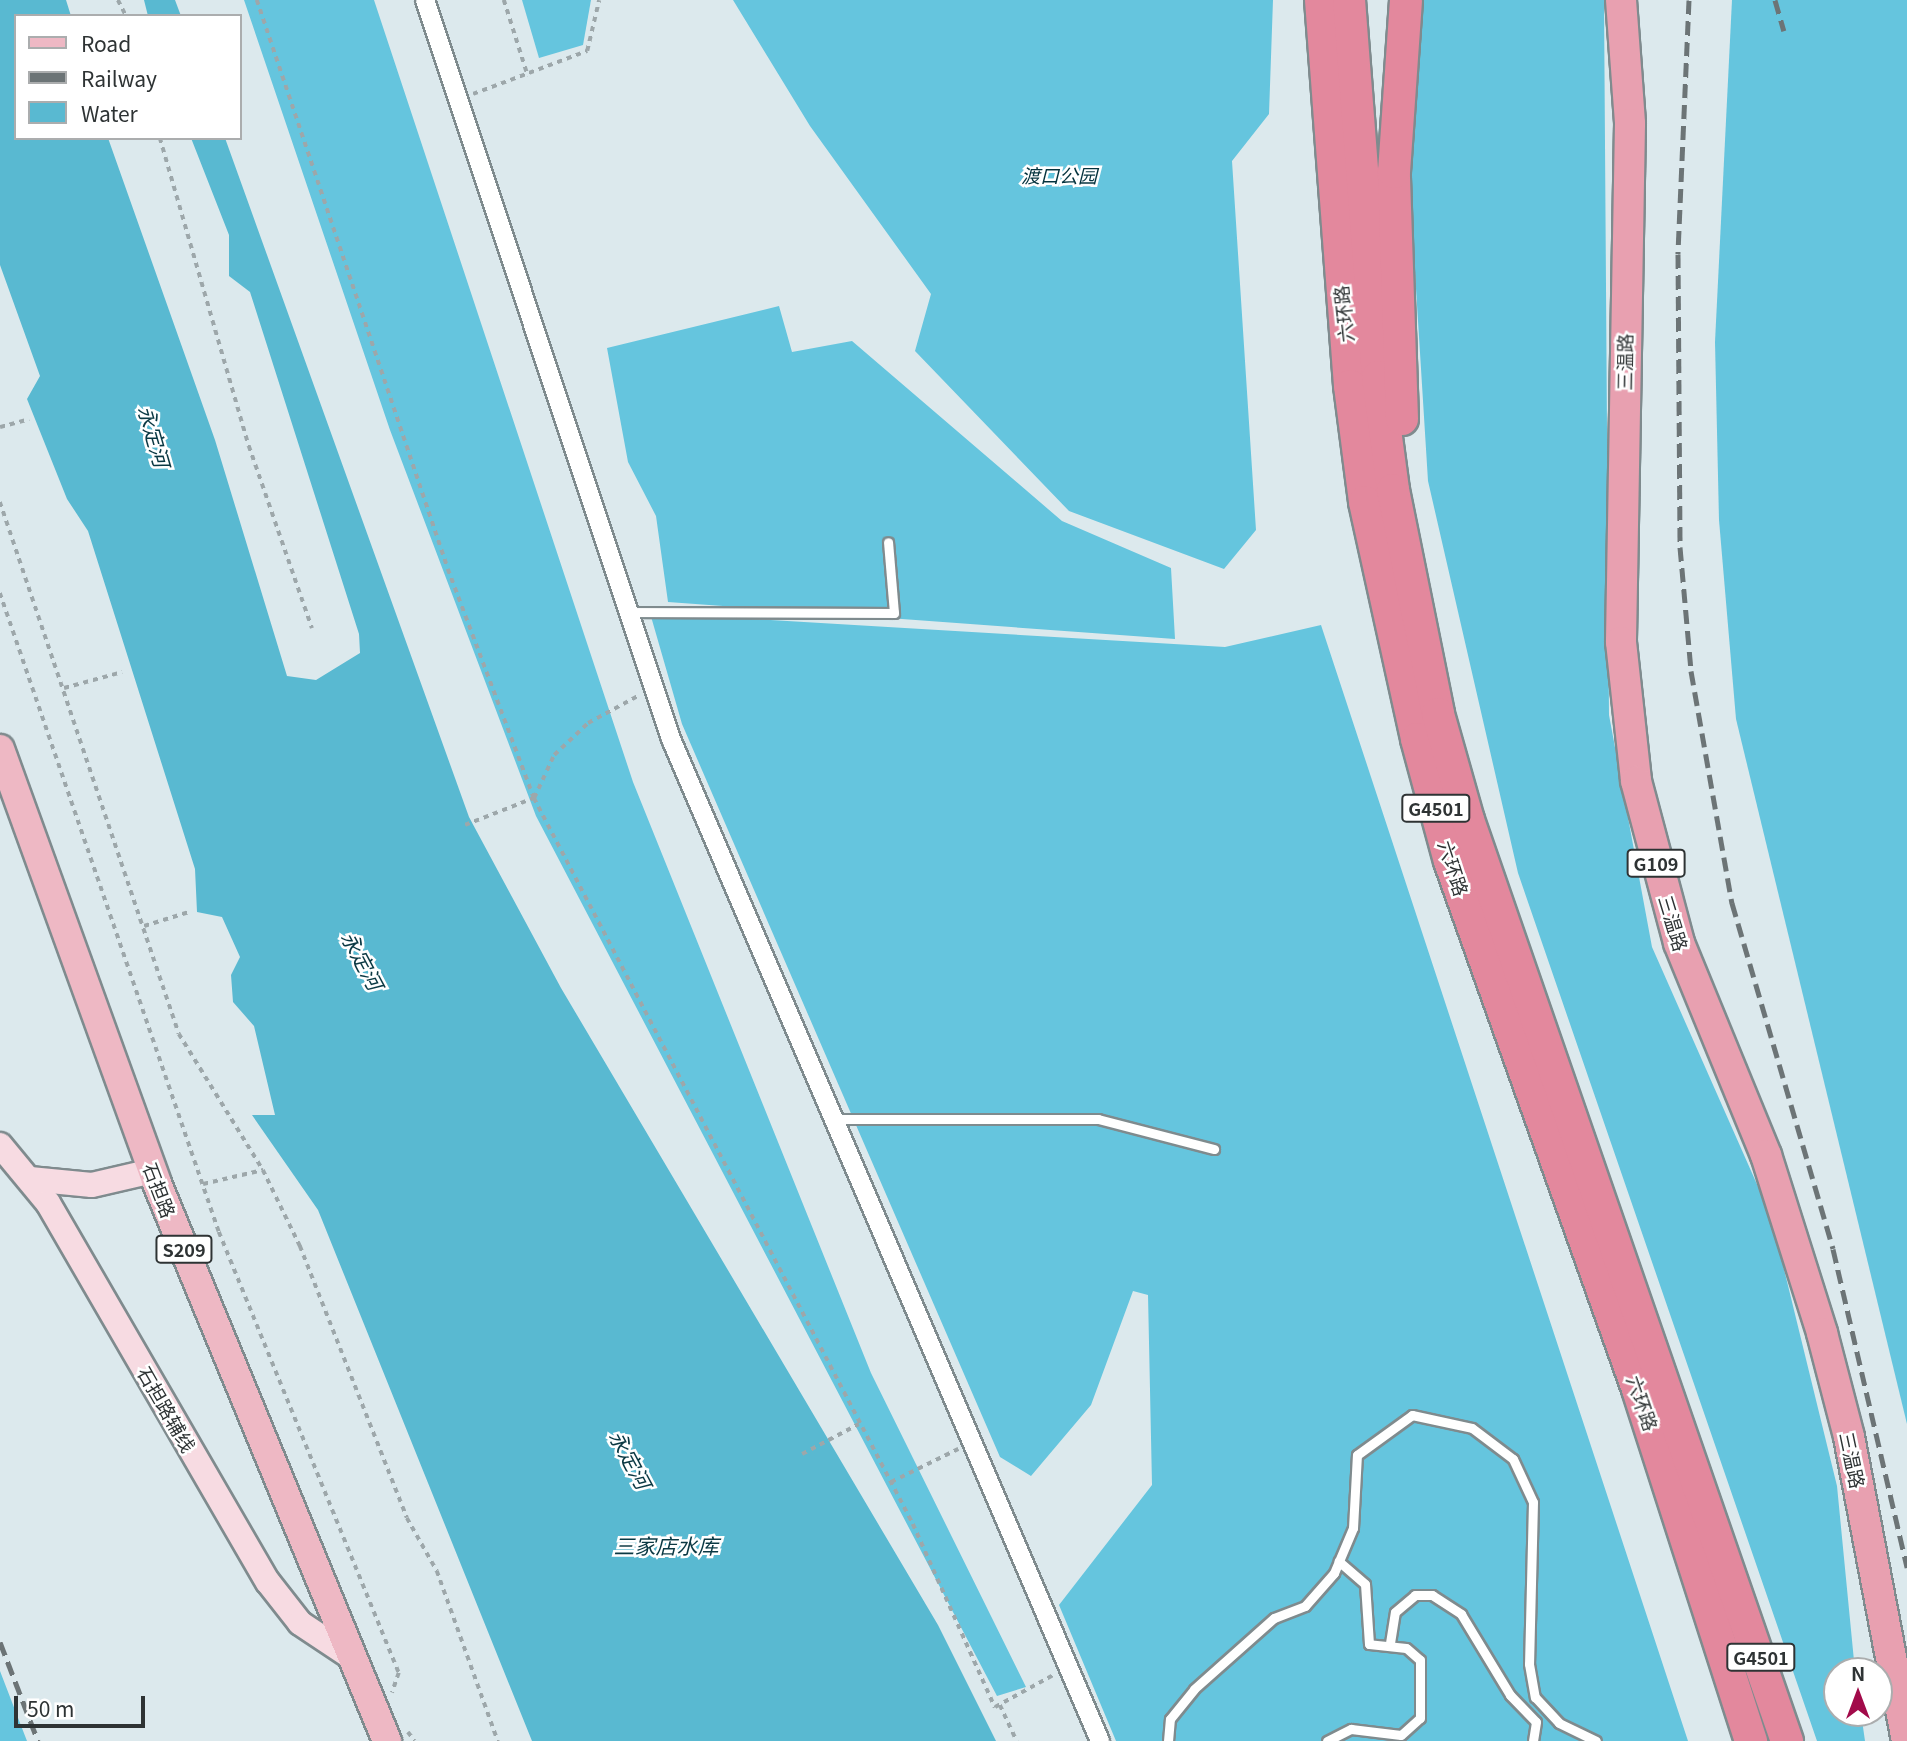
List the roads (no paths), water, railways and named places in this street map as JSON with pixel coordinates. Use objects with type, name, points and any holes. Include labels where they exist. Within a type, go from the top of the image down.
[{"type":"highway","points":[[1299,0],[1340,290]]},
{"type":"highway","name":"六环路","points":[[1321,0],[1340,290],[1365,502],[1387,616],[1450,861],[1703,1582],[1751,1741]]},
{"type":"highway","name":"六环路","points":[[1349,0],[1369,293],[1411,591],[1468,820],[1734,1573],[1787,1741]]},
{"type":"highway","points":[[1406,0],[1394,172],[1411,591]]},
{"type":"highway","name":"三温路","points":[[1620,0],[1630,124],[1622,642],[1636,781],[1679,943],[1766,1155],[1822,1333],[1854,1462],[1887,1657]]},
{"type":"highway","name":"三温路","points":[[1893,1692],[1907,1741]]},
{"type":"main road","name":"石担路","points":[[0,750],[152,1171],[387,1741]]},
{"type":"main road","name":"石担路辅线","points":[[0,1145],[30,1179],[268,1582],[300,1623],[351,1657]]},
{"type":"main road","points":[[30,1179],[92,1185],[152,1171]]},
{"type":"street","points":[[425,0],[655,690],[968,1444],[1100,1741]]},
{"type":"lane","points":[[628,611],[894,613],[888,542]]},
{"type":"lane","points":[[833,1119],[1098,1119],[1214,1149]]},
{"type":"lane","points":[[1168,1741],[1170,1719],[1194,1689],[1274,1618],[1306,1606],[1339,1561],[1353,1528],[1357,1455],[1412,1415],[1472,1428],[1513,1459],[1533,1502],[1529,1664],[1535,1697],[1559,1723],[1596,1741]]},
{"type":"lane","points":[[1327,1741],[1331,1734],[1351,1729],[1401,1735],[1420,1718],[1420,1660],[1390,1643],[1369,1644],[1365,1584],[1339,1561]]},
{"type":"lane","points":[[1390,1643],[1395,1612],[1415,1595],[1432,1595],[1461,1614],[1510,1695],[1536,1722],[1533,1741]]},
{"type":"water","name":"三家店水库","points":[[0,0],[66,0],[70,14],[14,14],[14,140],[109,140],[215,440],[287,676],[316,680],[360,653],[359,634],[250,292],[229,276],[229,235],[192,140],[226,140],[469,817],[561,988],[938,1625],[996,1741],[532,1741],[318,1210],[252,1115],[275,1115],[254,1026],[233,1002],[231,975],[240,957],[222,917],[197,912],[195,869],[88,531],[67,499],[27,399],[40,376],[0,265]]},
{"type":"water","points":[[144,0],[175,0],[180,14],[148,14]]},
{"type":"railway","points":[[1689,0],[1678,254],[1680,547],[1691,671],[1732,903],[1833,1249],[1907,1568]]},
{"type":"railway","points":[[1775,0],[1784,31]]},
{"type":"railway","points":[[0,1642],[38,1741]]},
{"type":"park label","name":"渡口公园","points":[[1059,175]]},
{"type":"water label","name":"永定河","points":[[155,436]]},
{"type":"water label","name":"永定河","points":[[363,960]]},
{"type":"water label","name":"永定河","points":[[631,1459]]}]
